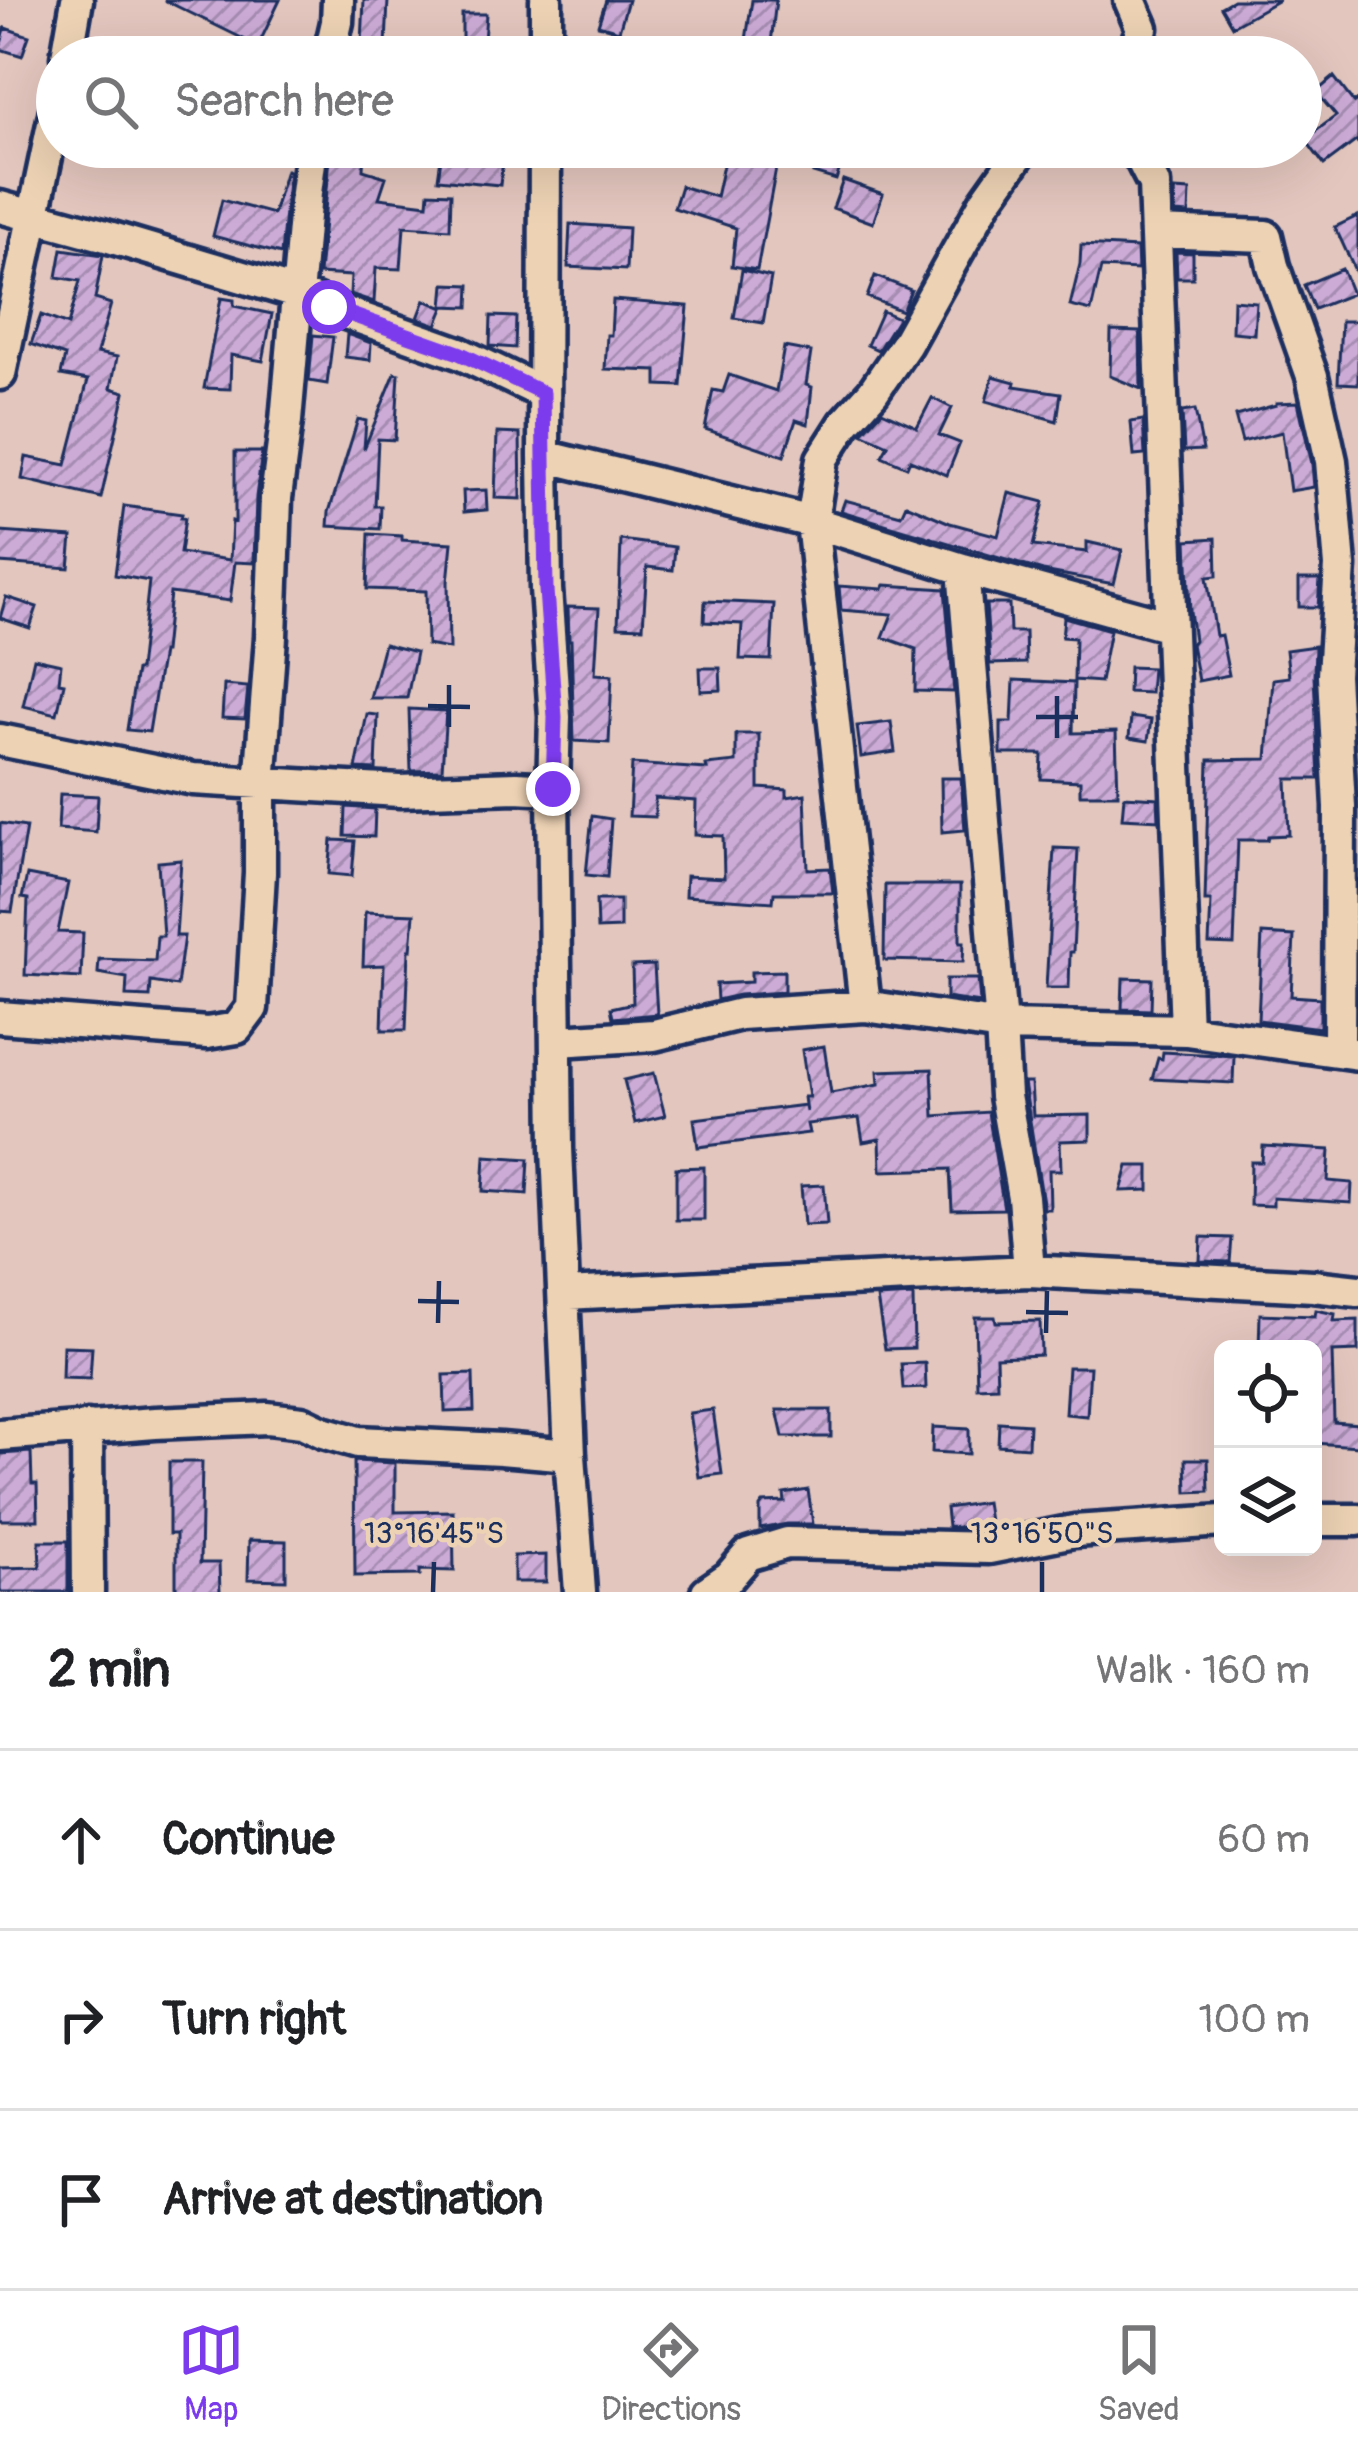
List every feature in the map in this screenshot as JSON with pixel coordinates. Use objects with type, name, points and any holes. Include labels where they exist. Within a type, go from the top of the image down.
[{"type":"street","points":[[71,36],[77,0]]},
{"type":"street","points":[[334,36],[338,0]]},
{"type":"street","points":[[546,0],[546,36]]},
{"type":"street","points":[[1130,0],[1142,28],[1140,36]]},
{"type":"street","points":[[0,374],[44,168]]},
{"type":"street","points":[[0,1016],[207,1033],[237,1028],[252,1008],[276,498],[311,168]]},
{"type":"street","points":[[545,168],[543,393],[546,590],[555,717],[557,1148],[580,1592]]},
{"type":"street","points":[[865,1006],[812,522],[822,459],[906,344],[985,202],[1009,168]]},
{"type":"street","points":[[1146,168],[1154,184],[1186,1030]]},
{"type":"street","points":[[0,207],[296,293],[459,353],[543,393]]},
{"type":"street","points":[[558,1041],[654,1035],[740,1015],[865,1006],[1001,1026],[1186,1030],[1349,1052],[1333,675],[1349,579],[1312,376],[1266,236],[1156,232]]},
{"type":"street","points":[[544,455],[812,522],[1170,626]]},
{"type":"street","points":[[962,569],[1004,1096],[1023,1197],[1029,1271]]},
{"type":"street","points":[[0,740],[193,779],[260,785],[400,791],[553,789]]},
{"type":"street","points":[[565,1294],[1029,1271],[1358,1291]]},
{"type":"street","points":[[0,1435],[267,1418],[302,1422],[358,1442],[570,1455]]},
{"type":"street","points":[[87,1427],[88,1592]]},
{"type":"street","points":[[1322,1520],[1358,1520]]},
{"type":"street","points":[[707,1592],[748,1555],[788,1543],[989,1548],[1075,1531],[1214,1522]]},
{"type":"building","points":[[164,0],[280,0],[263,36],[238,36]]},
{"type":"building","points":[[364,0],[388,0],[386,36],[362,36]]},
{"type":"building","points":[[606,0],[628,0],[619,31],[598,25]]},
{"type":"building","points":[[752,0],[776,0],[772,36],[747,36]]},
{"type":"building","points":[[1233,0],[1279,0],[1232,26],[1221,7]]},
{"type":"building","points":[[462,14],[486,14],[484,36],[462,36]]},
{"type":"building","points":[[5,28],[29,36],[22,56],[0,49]]},
{"type":"building","points":[[1334,77],[1354,103],[1358,100],[1358,143],[1324,165],[1322,126],[1336,116],[1322,99],[1322,87]]},
{"type":"building","points":[[329,168],[363,168],[386,177],[379,198],[428,204],[429,192],[451,193],[450,229],[404,226],[401,269],[376,268],[374,302],[350,294],[351,276],[319,274]]},
{"type":"building","points":[[440,168],[502,168],[500,185],[438,179]]},
{"type":"building","points":[[722,168],[776,168],[757,270],[732,266],[736,228],[674,208],[681,186],[716,197]]},
{"type":"building","points":[[814,168],[840,168],[836,180],[813,173]]},
{"type":"building","points":[[286,170],[281,254],[213,236],[222,200],[273,214]]},
{"type":"building","points":[[843,180],[883,194],[873,223],[833,208]]},
{"type":"building","points":[[1174,190],[1190,191],[1189,214],[1175,213]]},
{"type":"building","points":[[1358,216],[1358,277],[1335,227]]},
{"type":"building","points":[[570,224],[628,228],[626,270],[568,267]]},
{"type":"building","points":[[1081,245],[1137,248],[1138,270],[1101,268],[1091,311],[1070,306]]},
{"type":"building","points":[[62,249],[103,255],[95,299],[111,304],[97,353],[117,357],[111,388],[125,392],[101,498],[22,479],[26,457],[66,465],[88,380],[61,375],[65,356],[31,344],[41,315],[68,325],[80,281],[57,277]]},
{"type":"building","points":[[1176,252],[1193,253],[1193,278],[1177,278]]},
{"type":"building","points":[[1342,269],[1352,294],[1314,309],[1304,285]]},
{"type":"building","points":[[742,270],[771,277],[763,323],[734,318]]},
{"type":"building","points":[[875,276],[911,290],[902,311],[867,297]]},
{"type":"building","points":[[445,284],[470,285],[469,307],[443,306]]},
{"type":"building","points":[[221,298],[234,300],[234,306],[272,314],[263,361],[231,355],[230,389],[204,388]]},
{"type":"building","points":[[425,300],[444,308],[437,325],[418,318]]},
{"type":"building","points":[[613,300],[688,306],[681,386],[657,385],[657,371],[605,369]]},
{"type":"building","points":[[1233,300],[1256,302],[1254,334],[1232,332]]},
{"type":"building","points":[[882,311],[898,318],[878,350],[867,345]]},
{"type":"building","points":[[491,316],[516,317],[515,348],[490,346]]},
{"type":"building","points":[[1341,321],[1358,321],[1358,384],[1338,383]]},
{"type":"building","points":[[1111,331],[1140,332],[1141,389],[1110,376]]},
{"type":"building","points":[[347,334],[371,343],[370,360],[345,357]]},
{"type":"building","points":[[313,335],[333,337],[327,384],[309,381]]},
{"type":"building","points":[[784,347],[811,352],[806,385],[812,387],[808,424],[796,420],[784,456],[705,429],[713,390],[723,392],[729,375],[776,391]]},
{"type":"building","points":[[395,373],[399,374],[395,440],[378,439],[375,506],[381,506],[380,529],[328,526],[358,419],[366,421],[364,449]]},
{"type":"building","points":[[993,376],[1015,382],[1014,386],[1061,393],[1057,421],[986,401]]},
{"type":"building","points":[[932,398],[952,408],[939,435],[960,443],[947,475],[910,460],[907,467],[882,456],[888,445],[862,433],[882,411],[917,427]]},
{"type":"building","points":[[1298,402],[1314,487],[1290,491],[1282,432],[1242,442],[1235,416],[1276,403]]},
{"type":"building","points":[[1195,410],[1203,450],[1184,451],[1182,412]]},
{"type":"building","points":[[1143,420],[1145,455],[1134,456],[1131,422]]},
{"type":"building","points":[[497,433],[520,434],[521,499],[495,498]]},
{"type":"building","points":[[235,452],[262,452],[254,563],[235,562],[230,601],[170,593],[149,732],[127,730],[149,581],[115,575],[124,506],[182,514],[180,553],[230,560]]},
{"type":"building","points":[[486,490],[487,510],[464,512],[463,491]]},
{"type":"building","points":[[1009,493],[1044,502],[1033,546],[1087,552],[1087,542],[1122,550],[1114,584],[1043,571],[841,511],[845,500],[901,515],[906,504],[998,536]]},
{"type":"building","points":[[0,532],[72,537],[69,568],[0,563]]},
{"type":"building","points":[[369,534],[452,543],[449,649],[427,645],[426,591],[367,589]]},
{"type":"building","points":[[1216,538],[1217,576],[1207,577],[1216,636],[1221,635],[1229,675],[1198,681],[1191,644],[1187,540]]},
{"type":"building","points":[[621,540],[675,547],[673,570],[647,567],[643,627],[618,626]]},
{"type":"building","points":[[1299,579],[1320,579],[1318,607],[1299,607]]},
{"type":"building","points":[[885,585],[945,589],[954,692],[915,691],[916,649],[883,637],[892,614],[841,610],[839,586],[883,589]]},
{"type":"building","points":[[6,597],[37,607],[30,628],[0,618]]},
{"type":"building","points":[[705,601],[774,604],[771,660],[740,659],[742,624],[704,622]]},
{"type":"building","points":[[986,604],[1009,604],[1010,632],[1025,632],[1026,663],[990,664]]},
{"type":"building","points":[[568,607],[599,608],[595,674],[612,675],[609,743],[574,741]]},
{"type":"building","points":[[1064,617],[1110,630],[1100,682],[1074,680],[1075,638],[1062,637]]},
{"type":"building","points":[[384,644],[416,652],[407,698],[370,698]]},
{"type":"building","points":[[1315,646],[1319,779],[1287,779],[1289,835],[1238,840],[1234,945],[1209,944],[1211,901],[1205,901],[1209,760],[1267,759],[1273,679],[1289,677],[1286,650]]},
{"type":"building","points":[[34,658],[61,664],[59,682],[64,683],[57,714],[23,706]]},
{"type":"building","points":[[1129,667],[1152,668],[1150,693],[1128,692]]},
{"type":"building","points":[[700,668],[720,668],[721,690],[701,691]]},
{"type":"building","points":[[1014,680],[1074,683],[1073,733],[1116,732],[1118,794],[1080,794],[1080,781],[1041,779],[1042,754],[1001,754],[1001,722],[1012,722]]},
{"type":"building","points":[[224,685],[248,687],[245,719],[222,718]]},
{"type":"building","points":[[409,709],[446,711],[442,770],[411,771]]},
{"type":"building","points":[[367,714],[378,715],[376,770],[356,769]]},
{"type":"building","points":[[1131,717],[1151,720],[1148,741],[1129,738]]},
{"type":"building","points":[[891,722],[895,752],[861,757],[857,726]]},
{"type":"building","points":[[736,734],[759,734],[759,788],[787,790],[787,797],[805,794],[808,869],[830,868],[833,893],[774,893],[773,902],[685,896],[686,876],[724,878],[723,836],[695,835],[696,801],[655,798],[655,817],[629,816],[632,764],[707,769],[706,765],[736,762]]},
{"type":"building","points":[[941,778],[961,778],[965,830],[942,832]]},
{"type":"building","points":[[60,794],[98,796],[96,832],[58,829]]},
{"type":"building","points":[[1124,796],[1158,798],[1159,820],[1122,818]]},
{"type":"building","points":[[346,807],[375,809],[374,837],[345,836]]},
{"type":"building","points":[[592,816],[611,819],[607,877],[586,875]]},
{"type":"building","points":[[0,823],[26,827],[12,912],[0,911]]},
{"type":"building","points":[[332,840],[355,841],[352,876],[329,874]]},
{"type":"building","points":[[1054,848],[1078,849],[1069,988],[1046,988]]},
{"type":"building","points":[[181,860],[176,936],[184,936],[177,986],[151,982],[150,997],[126,996],[127,978],[98,973],[99,959],[155,961],[157,936],[163,936],[158,862]]},
{"type":"building","points":[[27,875],[68,883],[58,932],[83,933],[81,978],[25,975],[28,899],[22,898]]},
{"type":"building","points":[[885,885],[960,885],[963,962],[884,960]]},
{"type":"building","points":[[596,900],[620,900],[620,928],[597,929]]},
{"type":"building","points":[[365,912],[414,914],[406,1030],[382,1030],[384,965],[363,966]]},
{"type":"building","points":[[1262,934],[1294,936],[1291,996],[1320,998],[1320,1028],[1258,1020]]},
{"type":"building","points":[[654,965],[657,1014],[613,1018],[611,1008],[633,1003],[632,966]]},
{"type":"building","points":[[784,971],[784,992],[717,1000],[716,984],[751,982],[751,972]]},
{"type":"building","points":[[1123,978],[1152,979],[1151,1010],[1122,1009]]},
{"type":"building","points":[[946,979],[978,979],[980,1003],[946,998]]},
{"type":"building","points":[[824,1046],[831,1093],[879,1084],[878,1071],[932,1069],[934,1116],[988,1112],[1004,1209],[952,1210],[950,1169],[881,1171],[880,1139],[863,1142],[859,1118],[807,1124],[809,1133],[698,1147],[694,1119],[805,1105],[806,1112],[804,1097],[809,1097],[802,1050]]},
{"type":"building","points":[[1163,1052],[1234,1056],[1233,1083],[1152,1079]]},
{"type":"building","points":[[654,1073],[665,1116],[635,1123],[624,1080]]},
{"type":"building","points":[[1024,1083],[1031,1083],[1033,1116],[1090,1115],[1090,1140],[1060,1141],[1061,1170],[1049,1170],[1050,1209],[1044,1209]]},
{"type":"building","points":[[1263,1146],[1330,1150],[1328,1181],[1352,1183],[1351,1203],[1273,1198],[1273,1206],[1250,1205],[1251,1162],[1262,1162]]},
{"type":"building","points":[[485,1156],[529,1159],[527,1194],[483,1191]]},
{"type":"building","points":[[1128,1166],[1149,1166],[1149,1190],[1121,1191]]},
{"type":"building","points":[[704,1167],[704,1220],[676,1220],[676,1168]]},
{"type":"building","points":[[824,1185],[827,1224],[804,1225],[801,1186]]},
{"type":"building","points":[[1201,1237],[1232,1238],[1230,1262],[1200,1261]]},
{"type":"building","points":[[913,1296],[914,1348],[885,1349],[877,1298]]},
{"type":"building","points":[[1316,1310],[1335,1314],[1334,1321],[1358,1320],[1358,1351],[1332,1352],[1334,1422],[1358,1424],[1358,1446],[1322,1444],[1322,1340],[1259,1340],[1260,1314],[1315,1316]]},
{"type":"building","points":[[975,1317],[995,1317],[996,1322],[1040,1321],[1041,1355],[996,1357],[997,1386],[977,1387]]},
{"type":"building","points":[[63,1346],[92,1347],[90,1379],[62,1378]]},
{"type":"building","points":[[925,1363],[926,1388],[903,1389],[901,1364]]},
{"type":"building","points":[[1068,1367],[1090,1367],[1087,1416],[1065,1414]]},
{"type":"building","points":[[473,1374],[474,1411],[445,1412],[444,1375]]},
{"type":"building","points":[[713,1410],[722,1474],[699,1477],[689,1413]]},
{"type":"building","points":[[777,1410],[831,1410],[831,1437],[783,1437]]},
{"type":"building","points":[[999,1422],[1029,1424],[1028,1447],[998,1445]]},
{"type":"building","points":[[933,1427],[969,1429],[969,1454],[932,1452]]},
{"type":"building","points":[[31,1452],[38,1520],[0,1520],[0,1454]]},
{"type":"building","points":[[1186,1459],[1208,1459],[1209,1491],[1187,1492]]},
{"type":"building","points":[[354,1461],[395,1463],[395,1512],[453,1511],[454,1571],[355,1576]]},
{"type":"building","points":[[169,1462],[202,1462],[200,1563],[219,1563],[220,1592],[176,1592],[176,1534],[169,1534]]},
{"type":"building","points":[[808,1490],[813,1524],[760,1529],[763,1503],[785,1502],[784,1494]]},
{"type":"building","points":[[986,1502],[990,1528],[948,1527],[946,1508]]},
{"type":"building","points":[[249,1540],[286,1541],[286,1580],[248,1579]]},
{"type":"building","points":[[39,1541],[68,1541],[68,1592],[0,1592],[0,1568],[40,1567]]},
{"type":"building","points":[[546,1555],[546,1582],[514,1582],[514,1556]]},
{"type":"route","points":[[329,307],[459,353],[543,393],[546,590],[555,717],[553,789]]}]
